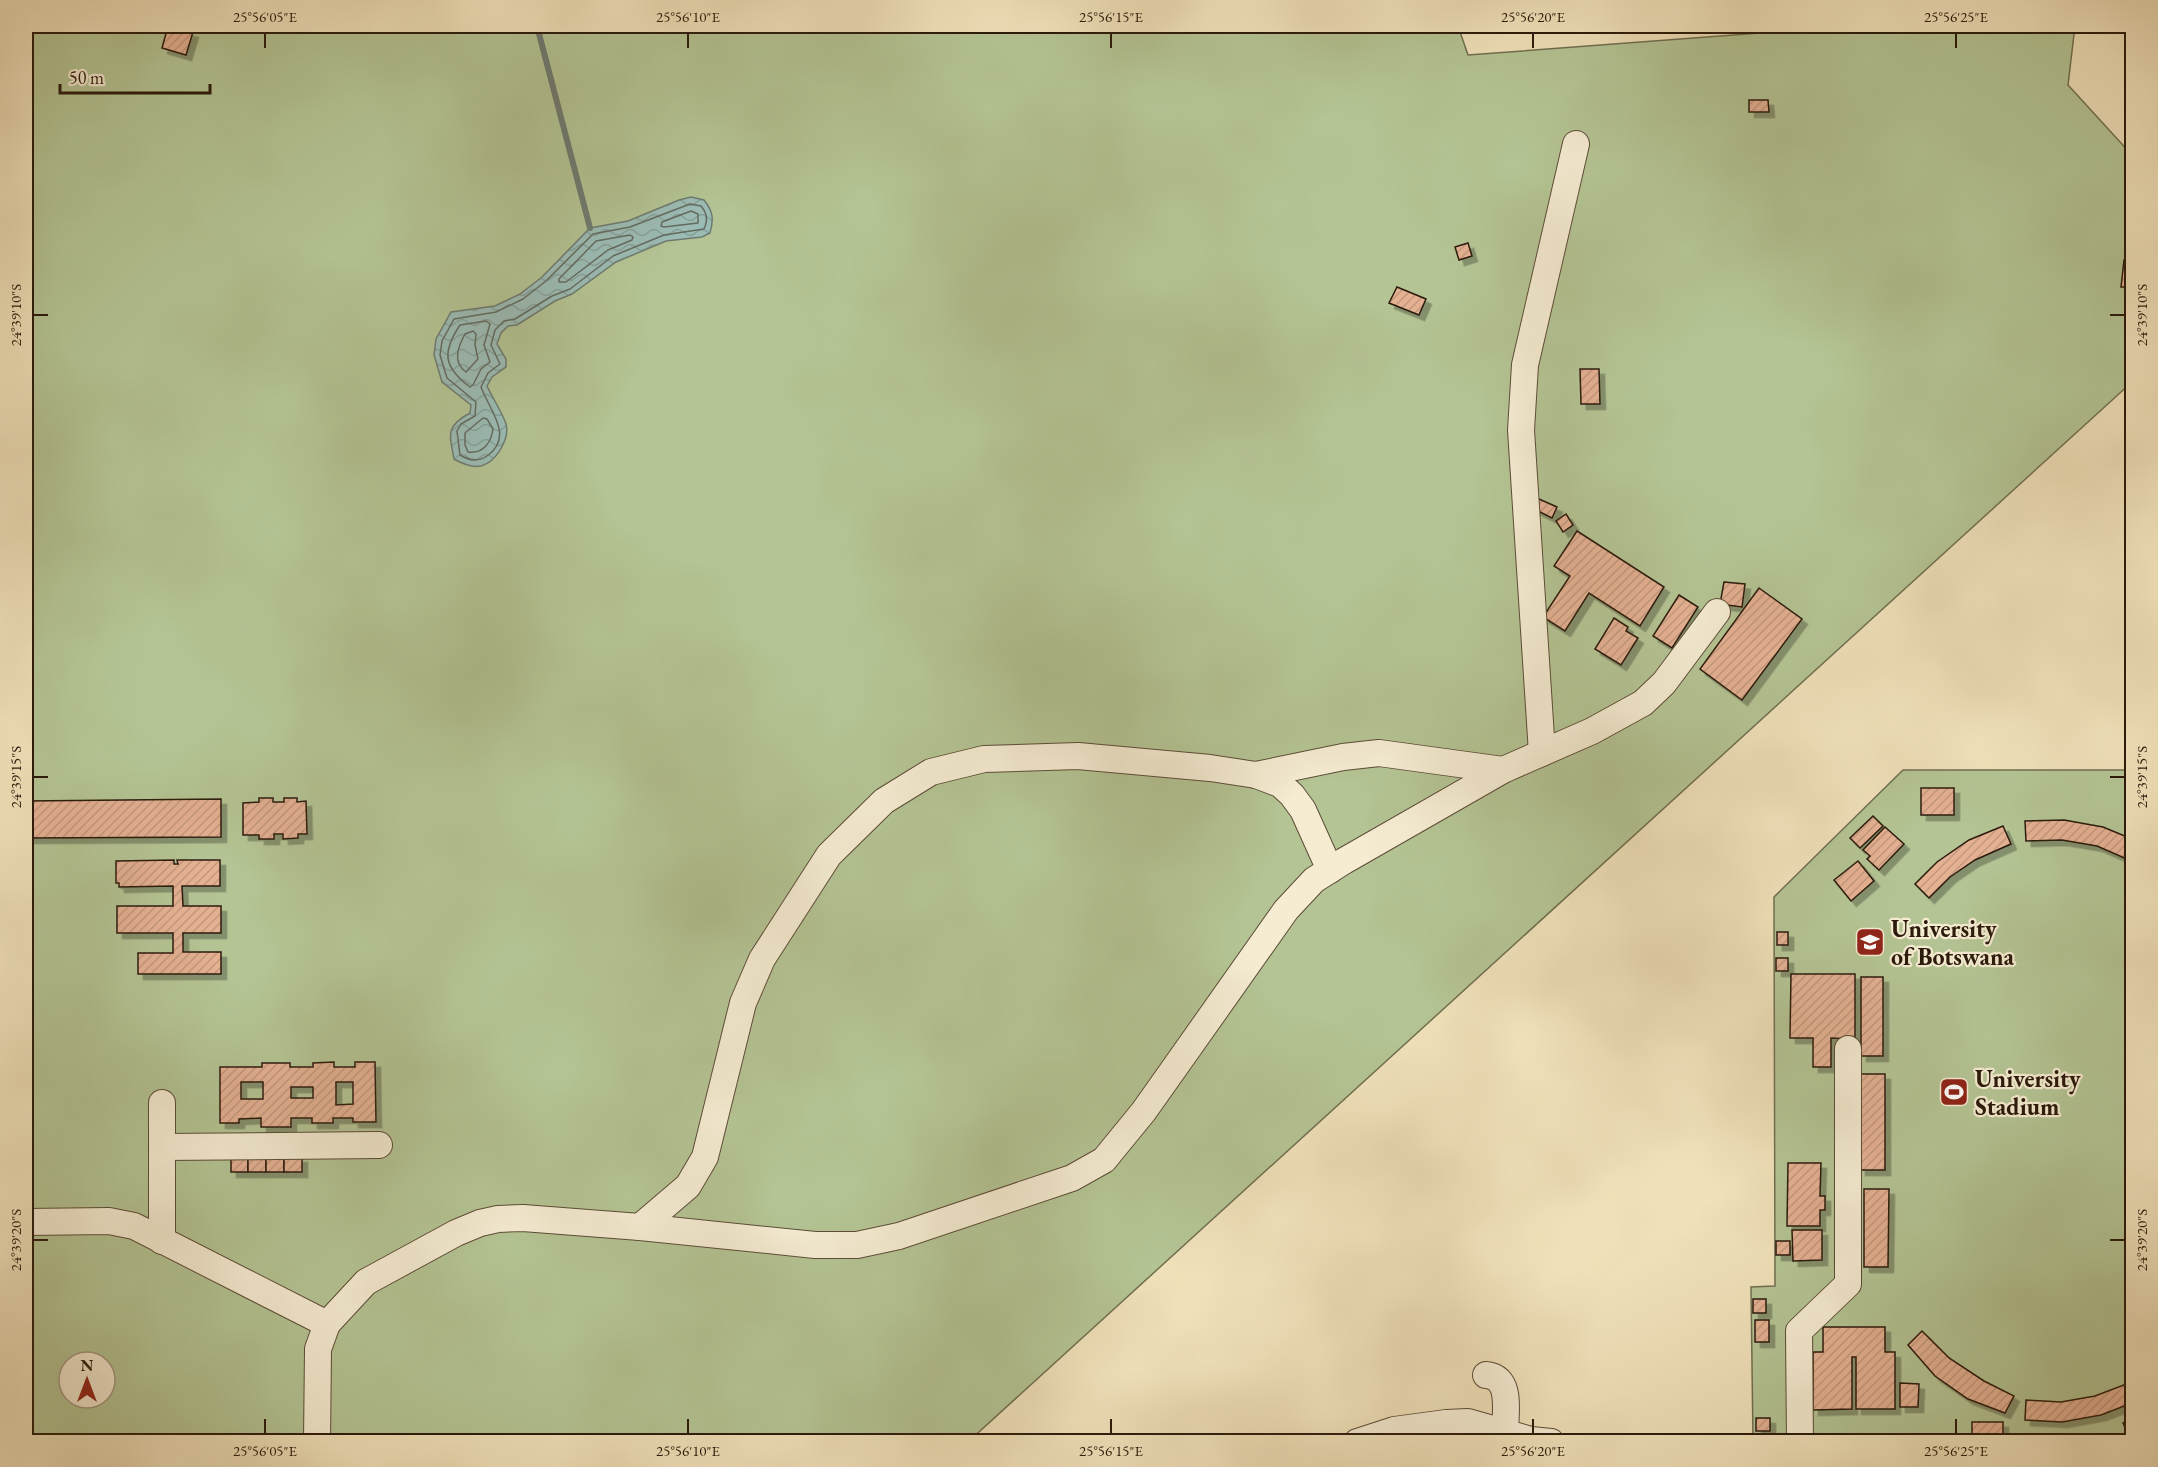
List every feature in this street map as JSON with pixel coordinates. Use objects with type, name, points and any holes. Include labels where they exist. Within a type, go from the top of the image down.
[{"type":"lane","points":[[1542,753],[1521,419],[1525,365],[1576,144]]},
{"type":"lane","points":[[317,1442],[318,1349],[327,1324],[366,1282],[456,1233],[480,1223],[498,1218],[524,1218],[815,1245],[857,1245],[899,1236],[1072,1178],[1104,1160],[1138,1119],[1287,910],[1314,880],[1503,770],[1592,731],[1643,703],[1664,683],[1717,612]]},
{"type":"lane","points":[[1256,775],[1343,757],[1379,753],[1503,770]]},
{"type":"lane","points":[[640,1227],[688,1186],[705,1157],[743,1003],[762,959],[829,855],[884,801],[931,772],[984,759],[1078,756],[1210,768],[1256,775],[1280,784],[1292,795],[1303,810],[1330,870]]},
{"type":"lane","points":[[1800,1442],[1799,1331],[1848,1284],[1848,1049]]},
{"type":"lane","points":[[162,1103],[162,1240]]},
{"type":"lane","points":[[162,1147],[379,1145]]},
{"type":"lane","points":[[26,1222],[109,1221],[134,1226],[327,1324]]},
{"type":"lane","points":[[1486,1375],[1498,1378],[1505,1387],[1488,1438]]},
{"type":"lane","points":[[1357,1442],[1394,1430],[1468,1422],[1488,1438],[1551,1442]]},
{"type":"green space","points":[[26,26],[1458,26],[1468,55],[1854,26],[2075,26],[2068,85],[2132,155],[2132,382],[969,1441],[26,1441]]},
{"type":"green space","name":"University Stadium","points":[[2127,761],[2132,761],[2132,1441],[1753,1441],[1751,1287],[1775,1286],[1774,897],[1903,770],[2127,770]]},
{"type":"water","points":[[691,197],[704,200],[709,208],[712,219],[710,233],[702,237],[666,241],[616,262],[572,294],[555,301],[517,325],[508,326],[501,333],[497,344],[506,359],[506,367],[492,377],[487,386],[506,424],[504,443],[492,460],[481,466],[470,466],[454,459],[451,431],[457,422],[470,413],[471,405],[442,382],[434,355],[436,339],[451,312],[495,306],[520,294],[542,277],[590,228],[628,221]]},
{"type":"building","points":[[168,26],[193,32],[186,55],[162,48]]},
{"type":"building","points":[[1749,100],[1768,100],[1769,112],[1749,112]]},
{"type":"building","points":[[1468,243],[1472,256],[1459,260],[1455,247]]},
{"type":"building","points":[[2124,260],[2132,261],[2132,287],[2121,287]]},
{"type":"building","points":[[1397,287],[1426,299],[1419,315],[1389,303]]},
{"type":"building","points":[[1580,369],[1599,369],[1600,404],[1581,404]]},
{"type":"building","points":[[1539,499],[1557,507],[1552,518],[1534,509]]},
{"type":"building","points":[[1566,514],[1573,525],[1563,532],[1556,521]]},
{"type":"building","points":[[1577,531],[1664,587],[1640,626],[1589,593],[1565,631],[1543,617],[1570,576],[1554,566]]},
{"type":"building","points":[[1724,582],[1745,584],[1742,607],[1720,604]]},
{"type":"building","points":[[1759,588],[1802,619],[1742,700],[1700,669]]},
{"type":"building","points":[[1679,595],[1698,607],[1672,648],[1653,636]]},
{"type":"building","points":[[1614,618],[1628,627],[1626,631],[1638,638],[1621,665],[1595,649]]},
{"type":"building","points":[[1921,788],[1954,788],[1954,815],[1921,815]]},
{"type":"building","points":[[259,798],[273,798],[273,802],[284,802],[284,798],[297,798],[297,802],[306,801],[307,834],[298,834],[298,838],[283,839],[283,834],[274,834],[274,839],[259,839],[259,835],[243,835],[243,803],[259,802]]},
{"type":"building","points":[[221,799],[221,837],[26,838],[26,801]]},
{"type":"building","points":[[1873,816],[1883,826],[1860,848],[1850,838]]},
{"type":"building","points":[[2064,820],[2103,827],[2132,839],[2129,860],[2097,846],[2062,840],[2026,841],[2025,821]]},
{"type":"building","points":[[2003,826],[2011,844],[1975,860],[1950,877],[1929,898],[1915,884],[1937,862],[1969,840]]},
{"type":"building","points":[[1885,827],[1904,844],[1879,870],[1867,859],[1870,856],[1863,850]]},
{"type":"building","points":[[174,860],[174,864],[178,864],[177,860],[220,860],[220,886],[182,886],[183,906],[221,906],[221,933],[183,933],[183,952],[221,952],[221,974],[138,974],[138,953],[173,953],[173,933],[117,933],[117,906],[173,906],[173,886],[119,887],[119,883],[116,883],[116,861]]},
{"type":"building","points":[[1858,861],[1874,881],[1851,901],[1834,880]]},
{"type":"building","points":[[1777,932],[1788,932],[1788,945],[1777,945]]},
{"type":"building","points":[[1776,958],[1788,958],[1788,971],[1776,971]]},
{"type":"building","points":[[1791,974],[1855,974],[1855,1039],[1831,1038],[1831,1067],[1813,1067],[1813,1038],[1790,1038]]},
{"type":"building","points":[[1861,977],[1883,977],[1883,1056],[1861,1056]]},
{"type":"building","points":[[334,1062],[334,1067],[355,1067],[355,1062],[375,1062],[376,1122],[353,1122],[353,1118],[333,1118],[333,1123],[312,1123],[312,1118],[291,1118],[291,1127],[261,1127],[261,1118],[239,1119],[239,1123],[220,1123],[220,1067],[262,1067],[262,1063],[290,1063],[290,1067],[313,1067],[313,1063]],"holes":[[[241,1082],[263,1082],[263,1099],[241,1099]],[[336,1082],[353,1082],[353,1104],[336,1105]],[[291,1087],[313,1087],[313,1098],[291,1098]]]},
{"type":"building","points":[[1860,1074],[1885,1074],[1885,1170],[1860,1170]]},
{"type":"building","points":[[231,1157],[248,1157],[248,1172],[231,1172]]},
{"type":"building","points":[[248,1157],[266,1157],[266,1172],[248,1172]]},
{"type":"building","points":[[266,1157],[284,1157],[284,1172],[266,1172]]},
{"type":"building","points":[[284,1157],[302,1157],[302,1172],[284,1172]]},
{"type":"building","points":[[1788,1163],[1821,1163],[1820,1196],[1825,1196],[1825,1210],[1820,1210],[1820,1226],[1787,1226]]},
{"type":"building","points":[[1864,1189],[1889,1189],[1888,1267],[1864,1267]]},
{"type":"building","points":[[1792,1230],[1822,1230],[1822,1260],[1793,1261]]},
{"type":"building","points":[[1776,1241],[1790,1241],[1790,1255],[1776,1255]]},
{"type":"building","points":[[1753,1299],[1766,1299],[1766,1313],[1753,1313]]},
{"type":"building","points":[[1755,1320],[1769,1320],[1769,1342],[1755,1342]]},
{"type":"building","points":[[1823,1327],[1885,1327],[1885,1352],[1895,1352],[1895,1409],[1856,1409],[1856,1357],[1852,1357],[1852,1409],[1813,1410],[1813,1352],[1823,1352]]},
{"type":"building","points":[[1922,1331],[1949,1358],[1984,1381],[2014,1396],[2005,1413],[1968,1399],[1935,1376],[1908,1345]]},
{"type":"building","points":[[1900,1383],[1919,1384],[1918,1407],[1900,1407]]},
{"type":"building","points":[[2129,1383],[2132,1403],[2101,1415],[2062,1422],[2025,1420],[2026,1400],[2061,1402],[2095,1396]]},
{"type":"building","points":[[1756,1418],[1770,1418],[1770,1431],[1756,1431]]},
{"type":"building","points":[[2132,1419],[2132,1442],[2131,1442],[2123,1423]]},
{"type":"building","points":[[1972,1422],[2003,1422],[2003,1442],[1972,1442]]},
{"type":"waterway","points":[[537,26],[590,228]]},
{"type":"place","name":"University of Botswana","points":[[1870,942]]},
{"type":"place","name":"University Stadium","points":[[1954,1092]]}]
